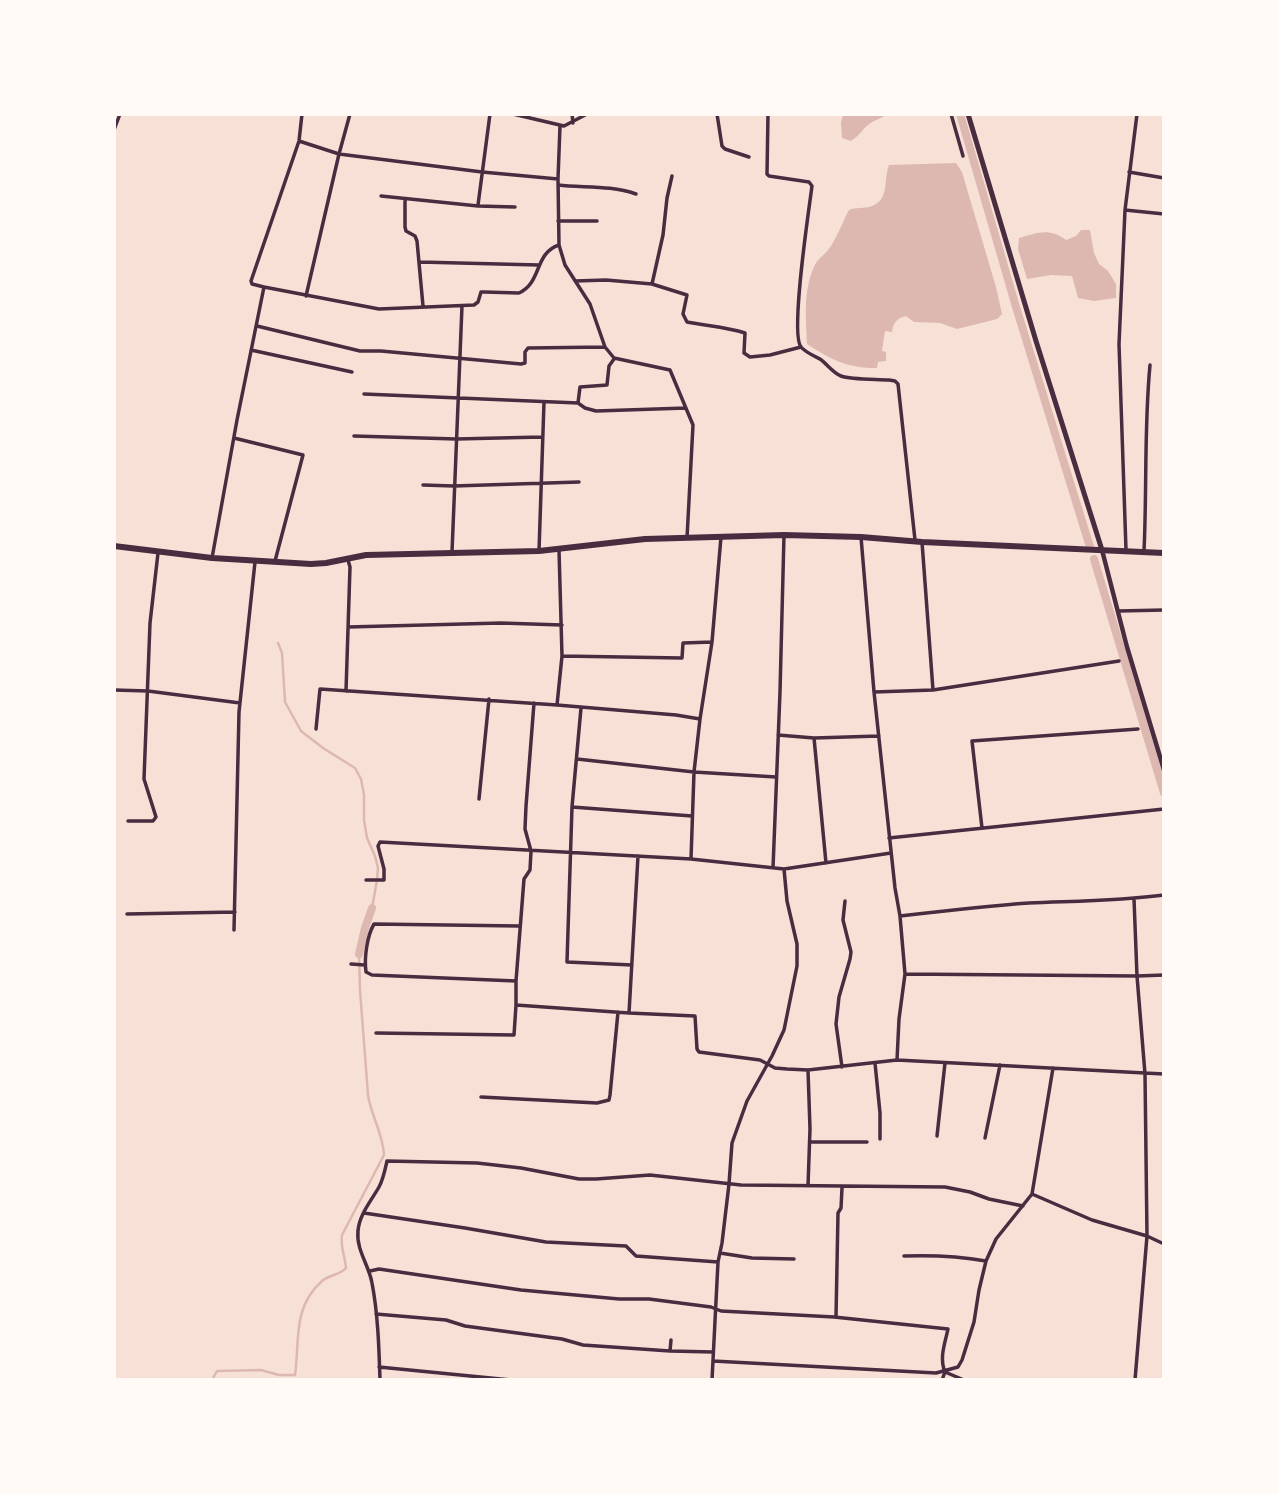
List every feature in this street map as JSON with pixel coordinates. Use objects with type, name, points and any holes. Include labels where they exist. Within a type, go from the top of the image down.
[{"type":"main road","points":[[968,114],[1102,550]]},
{"type":"main road","points":[[114,545],[212,558],[311,564],[366,555],[538,551],[645,539],[784,535],[1164,553]]},
{"type":"street","points":[[114,130],[120,114]]},
{"type":"street","points":[[302,114],[299,141],[252,284],[379,309],[477,304],[479,295],[484,292],[524,291],[531,284],[545,253],[559,245]]},
{"type":"street","points":[[306,296],[350,114]]},
{"type":"street","points":[[478,206],[490,114]]},
{"type":"street","points":[[513,114],[560,126],[587,114]]},
{"type":"street","points":[[572,114],[573,122]]},
{"type":"street","points":[[717,114],[722,146],[750,157]]},
{"type":"street","points":[[768,114],[767,174],[810,182],[812,186],[802,264],[798,324],[801,347],[841,376],[889,380],[898,384],[919,542],[933,690]]},
{"type":"street","points":[[951,114],[963,156]]},
{"type":"street","points":[[1126,550],[1119,344],[1125,210],[1137,114]]},
{"type":"street","points":[[560,126],[558,220],[559,245],[565,265],[590,304],[605,347],[614,358],[670,370],[693,425],[687,538]]},
{"type":"street","points":[[299,141],[339,154],[558,179]]},
{"type":"street","points":[[1129,172],[1164,178]]},
{"type":"street","points":[[652,284],[672,177]]},
{"type":"street","points":[[558,185],[606,187],[636,194]]},
{"type":"street","points":[[381,196],[515,207]]},
{"type":"street","points":[[405,198],[405,227],[406,231],[415,236],[423,306]]},
{"type":"street","points":[[1125,210],[1164,214]]},
{"type":"street","points":[[558,220],[597,221]]},
{"type":"street","points":[[419,262],[540,265]]},
{"type":"street","points":[[575,281],[606,280],[652,284],[687,295],[683,314],[687,322],[731,328],[745,333],[744,353],[750,357],[801,347]]},
{"type":"street","points":[[212,558],[264,287]]},
{"type":"street","points":[[452,552],[462,305]]},
{"type":"street","points":[[256,326],[360,351],[521,364],[525,363],[527,348],[605,347]]},
{"type":"street","points":[[251,350],[352,372]]},
{"type":"street","points":[[578,403],[580,387],[607,385],[614,358]]},
{"type":"street","points":[[1144,551],[1150,365]]},
{"type":"street","points":[[364,394],[578,403],[596,411],[686,408]]},
{"type":"street","points":[[538,551],[544,402]]},
{"type":"street","points":[[354,436],[456,439],[542,437]]},
{"type":"street","points":[[234,438],[303,456],[275,562]]},
{"type":"street","points":[[423,485],[579,482]]},
{"type":"street","points":[[773,868],[784,535]]},
{"type":"street","points":[[691,859],[694,772],[712,642],[721,537]]},
{"type":"street","points":[[862,537],[878,736],[905,974],[897,1060]]},
{"type":"street","points":[[557,705],[562,656],[559,549]]},
{"type":"street","points":[[1102,550],[1127,647],[1164,770]]},
{"type":"street","points":[[128,821],[153,821],[156,817],[144,779],[150,622],[158,551]]},
{"type":"street","points":[[346,691],[350,566],[348,558]]},
{"type":"street","points":[[234,930],[240,703],[256,561]]},
{"type":"street","points":[[1118,611],[1164,610]]},
{"type":"street","points":[[348,627],[501,623],[562,625]]},
{"type":"street","points":[[562,656],[682,658],[684,643],[712,642]]},
{"type":"street","points":[[874,692],[933,690],[1119,661]]},
{"type":"street","points":[[316,729],[320,689],[489,699],[700,719]]},
{"type":"street","points":[[114,690],[148,691],[240,703]]},
{"type":"street","points":[[479,799],[489,699]]},
{"type":"street","points":[[376,1033],[513,1035],[519,926],[524,879],[530,870],[531,851],[525,829],[534,703]]},
{"type":"street","points":[[581,708],[572,807],[567,961],[632,965]]},
{"type":"street","points":[[982,828],[972,741],[1138,729]]},
{"type":"street","points":[[778,735],[814,738],[878,736]]},
{"type":"street","points":[[814,738],[826,863]]},
{"type":"street","points":[[577,759],[694,772],[776,777]]},
{"type":"street","points":[[572,807],[692,816]]},
{"type":"street","points":[[889,838],[1164,809]]},
{"type":"street","points":[[366,880],[384,880],[378,846],[380,842],[691,859],[784,869],[891,853]]},
{"type":"street","points":[[629,1013],[638,856]]},
{"type":"street","points":[[712,1380],[718,1262],[733,1143],[747,1101],[784,1030],[797,967],[797,944],[787,901],[784,869]]},
{"type":"street","points":[[900,916],[1030,903],[1133,899],[1164,895]]},
{"type":"street","points":[[1133,899],[1145,1074],[1147,1236],[1135,1380]]},
{"type":"street","points":[[842,1067],[836,1024],[839,997],[851,952],[843,920],[845,901]]},
{"type":"street","points":[[127,914],[234,912]]},
{"type":"street","points":[[516,981],[372,975],[366,972],[365,965],[374,923],[519,926]]},
{"type":"street","points":[[351,964],[365,965]]},
{"type":"street","points":[[905,974],[1164,975]]},
{"type":"street","points":[[516,1005],[695,1016],[696,1049],[699,1052],[760,1060],[775,1068],[808,1070],[897,1060],[1164,1074]]},
{"type":"street","points":[[481,1097],[597,1103],[609,1100],[618,1012]]},
{"type":"street","points":[[875,1063],[880,1139]]},
{"type":"street","points":[[937,1136],[945,1063]]},
{"type":"street","points":[[985,1138],[1000,1065]]},
{"type":"street","points":[[713,1361],[936,1373],[958,1367],[974,1322],[986,1261],[996,1239],[1032,1194],[1053,1068]]},
{"type":"street","points":[[808,1070],[808,1186]]},
{"type":"street","points":[[810,1142],[867,1142]]},
{"type":"street","points":[[380,1380],[370,1270],[358,1244],[359,1222],[380,1185],[387,1161],[477,1163],[579,1179],[667,1176],[729,1184],[945,1187],[1023,1206]]},
{"type":"street","points":[[836,1317],[838,1213],[841,1208],[842,1187]]},
{"type":"street","points":[[1032,1194],[1092,1220],[1147,1236],[1164,1244]]},
{"type":"street","points":[[365,1213],[546,1242],[626,1247],[636,1256],[718,1262]]},
{"type":"street","points":[[720,1253],[752,1258],[794,1259]]},
{"type":"street","points":[[904,1256],[960,1256],[986,1261]]},
{"type":"street","points":[[370,1270],[379,1269],[520,1290],[649,1299],[716,1308],[721,1311],[836,1317],[947,1329],[942,1357],[942,1380]]},
{"type":"street","points":[[376,1314],[446,1320],[465,1326],[562,1339],[583,1345],[713,1352]]},
{"type":"street","points":[[670,1351],[671,1340]]},
{"type":"street","points":[[379,1367],[511,1380]]},
{"type":"street","points":[[944,1372],[964,1380]]},
{"type":"shaded area","points":[[843,114],[888,114],[870,123],[851,141],[842,138]]},
{"type":"shaded area","points":[[956,163],[962,172],[1002,314],[997,319],[957,329],[940,323],[914,322],[906,316],[903,317],[896,321],[892,332],[885,331],[882,351],[886,352],[886,361],[878,362],[877,368],[840,362],[807,344],[806,305],[810,276],[833,242],[849,210],[878,203],[884,194],[889,165]]},
{"type":"shaded area","points":[[1081,230],[1090,230],[1099,264],[1108,271],[1116,284],[1116,298],[1094,301],[1078,298],[1072,276],[1051,275],[1027,279],[1018,249],[1019,238],[1048,232],[1066,240],[1076,236]]},
{"type":"waterway","points":[[960,114],[1090,547]]},
{"type":"waterway","points":[[1094,559],[1164,793]]},
{"type":"waterway","points":[[278,643],[282,653],[285,702],[301,731],[355,768],[361,779],[367,838],[378,868],[372,908]]},
{"type":"waterway","points":[[359,954],[372,908]]},
{"type":"waterway","points":[[212,1380],[217,1371],[261,1370],[279,1375],[295,1375],[299,1325],[306,1302],[322,1281],[346,1268],[342,1235],[384,1155],[382,1139],[368,1095],[359,954]]}]
